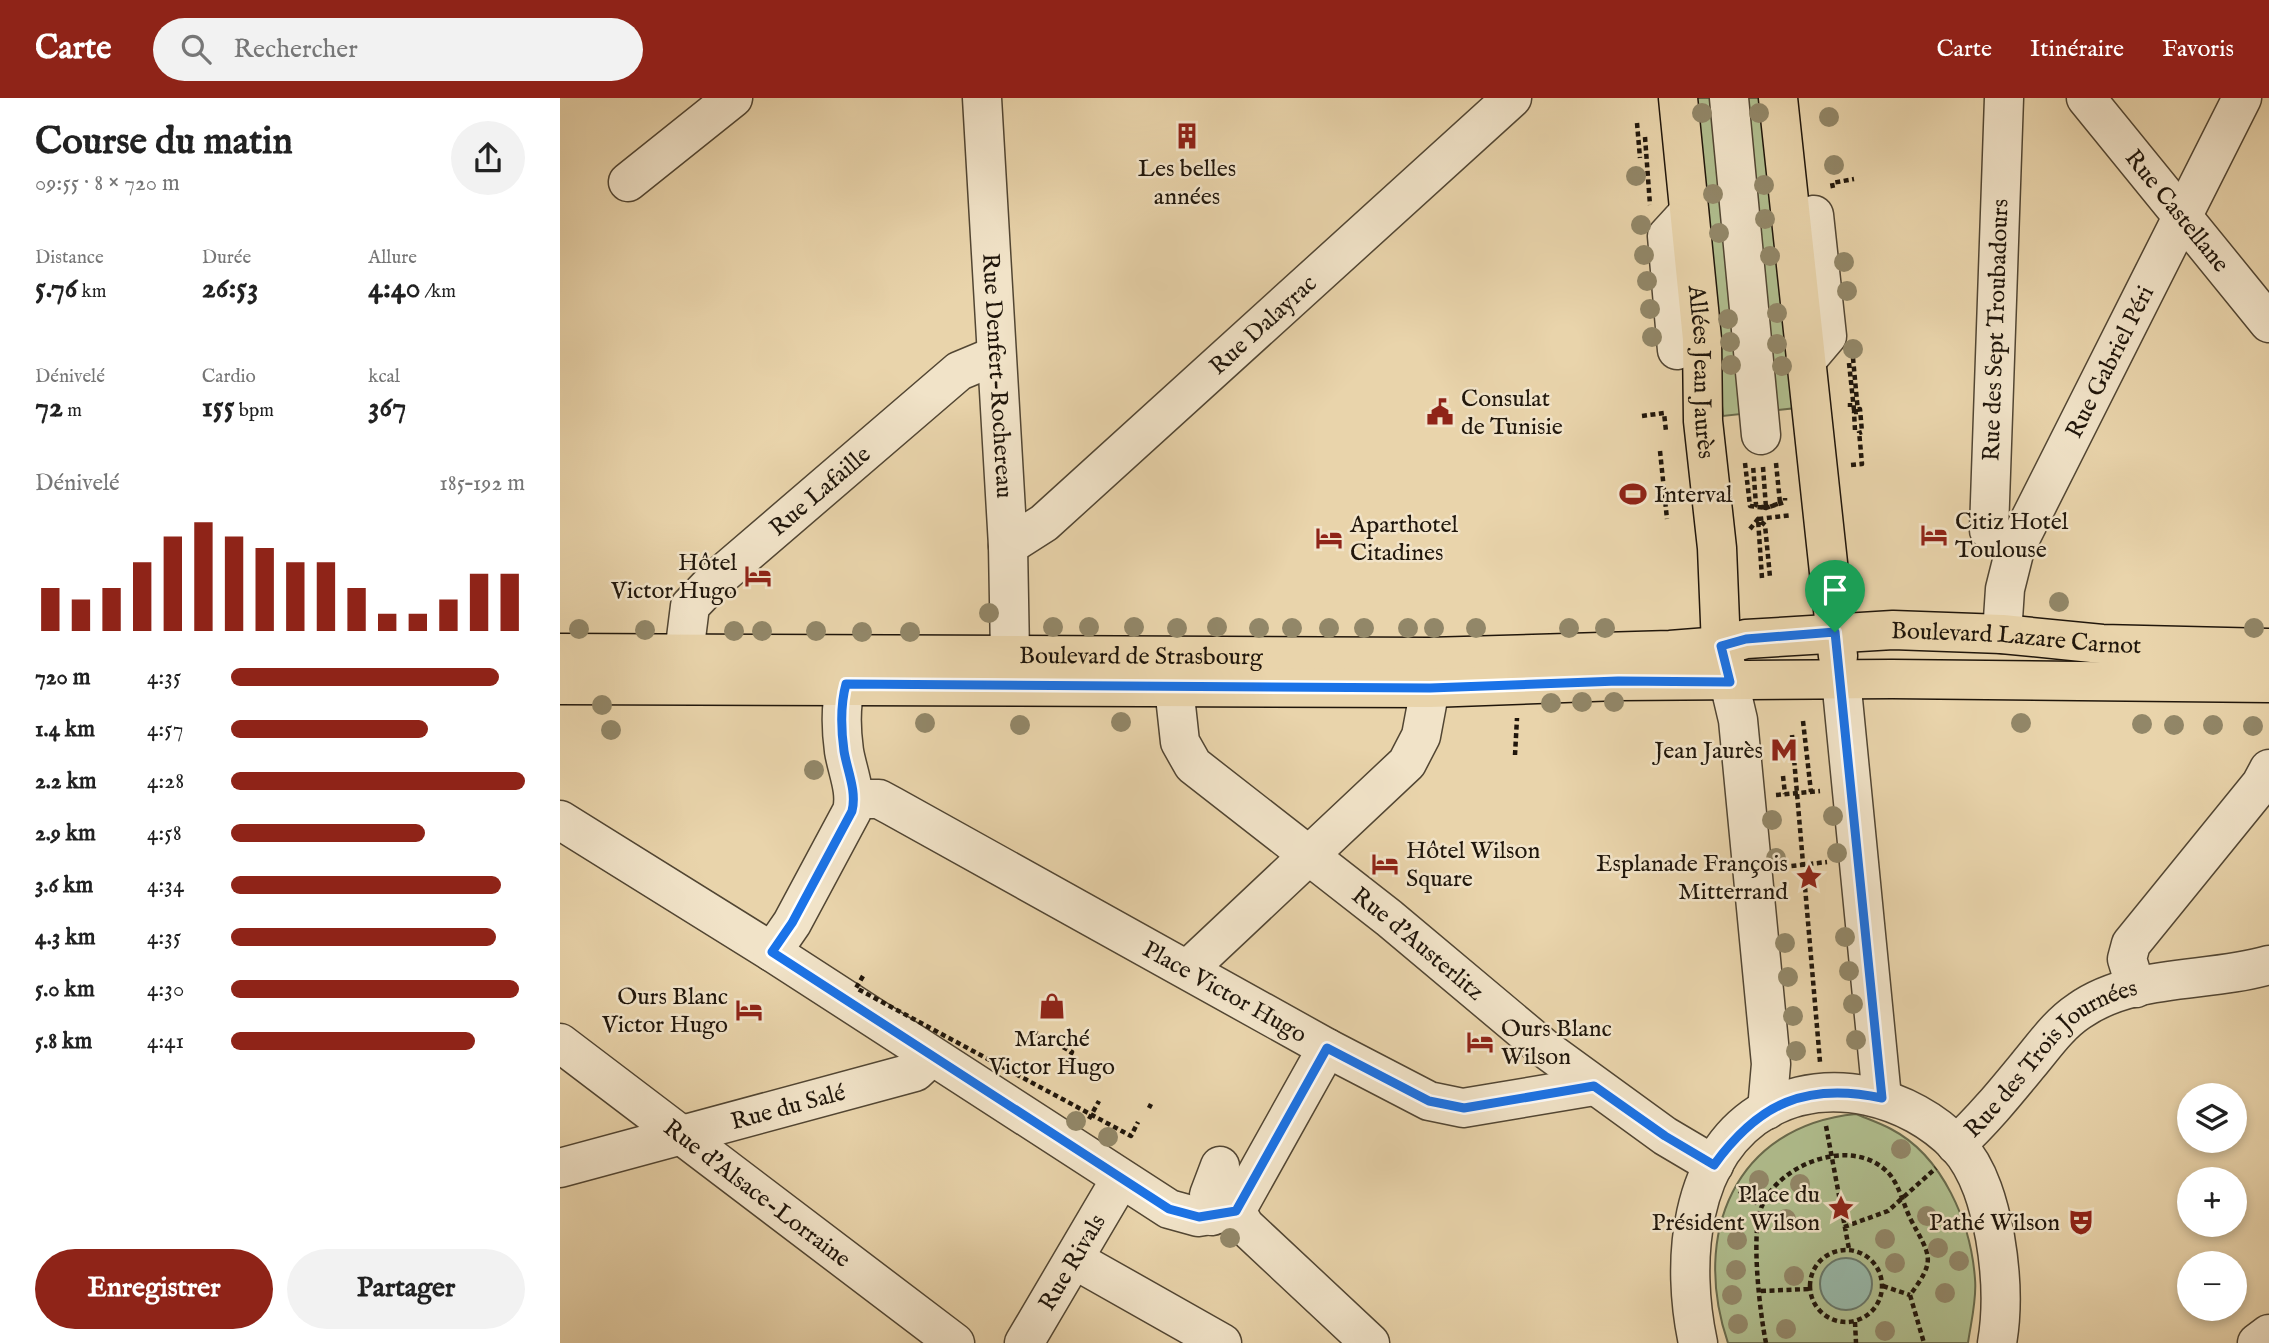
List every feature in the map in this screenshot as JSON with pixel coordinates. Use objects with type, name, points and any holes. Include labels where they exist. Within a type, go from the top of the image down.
[{"type":"main road","name":"Allées Jean Jaurès","points":[[1678,98],[1702,340],[1703,421],[1717,548],[1725,664]]},
{"type":"main road","points":[[1778,98],[1841,679]]},
{"type":"main road","name":"Boulevard Lazare Carnot","points":[[1725,664],[1746,639],[1835,632],[1917,630],[2002,634],[2102,645],[2269,648]]},
{"type":"main road","name":"Boulevard de Strasbourg","points":[[560,653],[685,638],[1010,654],[1429,657],[1725,664]]},
{"type":"main road","name":"Boulevard Lazare Carnot","points":[[1725,664],[1841,679],[2269,683]]},
{"type":"main road","name":"Boulevard de Strasbourg","points":[[560,685],[1430,688],[1618,681],[1725,664]]},
{"type":"street","points":[[628,182],[733,98]]},
{"type":"street","name":"Rue Denfert-Rochereau","points":[[982,98],[1008,546],[1010,654]]},
{"type":"street","name":"Rue Dalayrac","points":[[1008,546],[1044,523],[1512,98]]},
{"type":"street","name":"Allées Jean Jaurès","points":[[1729,98],[1758,448]]},
{"type":"street","name":"Rue des Sept Troubadours","points":[[2004,98],[1989,530],[2015,549]]},
{"type":"street","name":"Rue Castellane","points":[[2086,98],[2269,323]]},
{"type":"street","name":"Rue Gabriel Péri","points":[[2002,634],[2005,589],[2015,549],[2242,98]]},
{"type":"street","points":[[1805,362],[1827,336],[1824,203]]},
{"type":"street","points":[[1677,350],[1667,236],[1689,212]]},
{"type":"street","name":"Rue Lafaille","points":[[685,638],[690,606],[711,584],[959,371],[995,356]]},
{"type":"street","points":[[1725,664],[1738,720],[1771,1064],[1767,1110]]},
{"type":"street","points":[[1841,679],[1882,1098]]},
{"type":"street","points":[[792,956],[792,923],[855,799],[844,748],[842,710],[846,684]]},
{"type":"street","name":"Rue d'Austerlitz","points":[[1174,687],[1180,742],[1184,754],[1194,765],[1594,1086],[1665,1136],[1714,1165]]},
{"type":"street","points":[[1188,969],[1407,763],[1421,736],[1430,688]]},
{"type":"street","name":"Rue des Trois Journées","points":[[1956,1145],[1996,1105],[2062,1024],[2081,1009],[2136,988],[2127,958],[2131,944],[2261,784],[2269,769]]},
{"type":"street","name":"Place Victor Hugo","points":[[855,799],[878,799],[889,816],[1188,969],[1306,1043],[1224,1213]]},
{"type":"street","points":[[560,820],[792,956],[931,1057],[1120,1180],[1183,1215],[1224,1213]]},
{"type":"street","points":[[2136,988],[2219,977],[2269,965]]},
{"type":"street","name":"Rue d'Alsace-Lorraine","points":[[560,1043],[955,1343]]},
{"type":"street","points":[[1306,1043],[1429,1101],[1464,1108],[1499,1113],[1594,1086]]},
{"type":"street","name":"Rue du Salé","points":[[560,1168],[915,1072],[931,1057]]},
{"type":"street","points":[[1698,1343],[1690,1288],[1692,1239],[1696,1210],[1714,1165],[1740,1132],[1767,1110],[1790,1100],[1859,1093],[1882,1098],[1906,1108],[1956,1145],[1974,1170],[1993,1227],[2000,1279],[1997,1343]]},
{"type":"street","points":[[1220,1166],[1209,1195],[1224,1213],[1245,1226],[1370,1343]]},
{"type":"street","name":"Rue Rivals","points":[[1024,1343],[1120,1180]]},
{"type":"street","points":[[1075,1260],[1222,1343]]},
{"type":"street","points":[[2257,1343],[2269,1334]]},
{"type":"path","points":[[1637,123],[1640,158]]},
{"type":"path","points":[[1824,203],[1832,183],[1854,180]]},
{"type":"path","points":[[1847,465],[1861,464],[1859,432],[1854,412],[1858,412],[1853,355]]},
{"type":"path","points":[[1642,416],[1664,413],[1666,431]]},
{"type":"path","points":[[1758,448],[1750,506],[1766,508],[1785,502]]},
{"type":"path","points":[[1758,448],[1780,503],[1766,508]]},
{"type":"path","points":[[1850,451],[1860,450]]},
{"type":"path","points":[[1660,451],[1667,519]]},
{"type":"path","points":[[1765,493],[1766,508]]},
{"type":"path","points":[[1739,511],[1792,506]]},
{"type":"path","points":[[1750,527],[1758,519],[1765,525],[1770,577]]},
{"type":"path","points":[[1758,526],[1762,578]]},
{"type":"path","points":[[1515,755],[1517,717]]},
{"type":"path","points":[[1803,721],[1811,792]]},
{"type":"path","points":[[1792,735],[1823,1095],[1830,1158],[1849,1250]]},
{"type":"path","points":[[1783,776],[1785,794]]},
{"type":"path","points":[[1745,797],[1852,788]]},
{"type":"path","points":[[1778,872],[1777,867],[1833,861],[1834,867]]},
{"type":"path","points":[[863,976],[856,988],[1131,1136],[1138,1122]]},
{"type":"path","points":[[1033,1031],[1070,1051],[1067,1062]]},
{"type":"path","points":[[1844,1227],[1888,1211],[1936,1169],[1956,1145]]},
{"type":"path","points":[[1766,1343],[1756,1227],[1761,1206],[1786,1176],[1814,1159],[1860,1157],[1878,1165],[1892,1177],[1927,1245],[1926,1274],[1910,1295]]},
{"type":"path","points":[[1849,1250],[1869,1257],[1881,1276],[1883,1286],[1875,1309],[1855,1322],[1842,1323],[1820,1312],[1809,1289],[1810,1277],[1824,1257],[1835,1251],[1849,1250]]},
{"type":"path","points":[[1883,1286],[1910,1295]]},
{"type":"path","points":[[1761,1291],[1809,1289]]},
{"type":"path","points":[[1910,1295],[1924,1343]]},
{"type":"path","points":[[1855,1322],[1856,1343]]},
{"type":"green space","points":[[1692,98],[1765,98],[1796,408],[1723,416]]},
{"type":"green space","points":[[1856,1114],[1887,1127],[1909,1141],[1926,1156],[1951,1193],[1968,1236],[1975,1279],[1968,1343],[1728,1343],[1718,1303],[1715,1263],[1720,1226],[1732,1192],[1752,1163],[1779,1140],[1814,1123]]},
{"type":"shaded area","points":[[1846,1258],[1856,1260],[1864,1266],[1870,1274],[1870,1294],[1864,1302],[1856,1308],[1846,1310],[1836,1308],[1828,1302],[1822,1294],[1820,1284],[1822,1274],[1828,1266],[1836,1260]]},
{"type":"place","name":"Les belles années","points":[[1187,136]]},
{"type":"place","name":"Consulat de Tunisie","points":[[1440,412]]},
{"type":"place","name":"Interval","points":[[1633,494]]},
{"type":"place","name":"Citiz Hotel Toulouse","points":[[1934,535]]},
{"type":"place","name":"Aparthotel Citadines","points":[[1329,538]]},
{"type":"place","name":"Hôtel Victor Hugo","points":[[758,576]]},
{"type":"place","name":"Jean Jaurès","points":[[1784,750]]},
{"type":"place","name":"Hôtel Wilson Square","points":[[1385,864]]},
{"type":"place","name":"Esplanade François Mitterrand","points":[[1809,877]]},
{"type":"place","name":"Marché Victor Hugo","points":[[1052,1006]]},
{"type":"place","name":"Ours Blanc Victor Hugo","points":[[749,1010]]},
{"type":"place","name":"Ours Blanc Wilson","points":[[1480,1042]]},
{"type":"place","name":"Place du Président Wilson","points":[[1841,1208]]},
{"type":"place","name":"Pathé Wilson","points":[[2081,1222]]},
{"type":"route","points":[[1835,632],[1880,1055],[1882,1098],[1841,1092],[1790,1100],[1767,1110],[1755,1119],[1740,1132],[1714,1165],[1665,1136],[1594,1086],[1464,1108],[1429,1101],[1413,1094],[1327,1048],[1236,1211],[1199,1217],[1183,1215],[1120,1180],[995,1096],[809,979],[772,952],[792,923],[852,811],[855,799],[844,748],[842,710],[846,684],[1430,688],[1618,681],[1730,682],[1721,646],[1746,639],[1835,632]]}]
